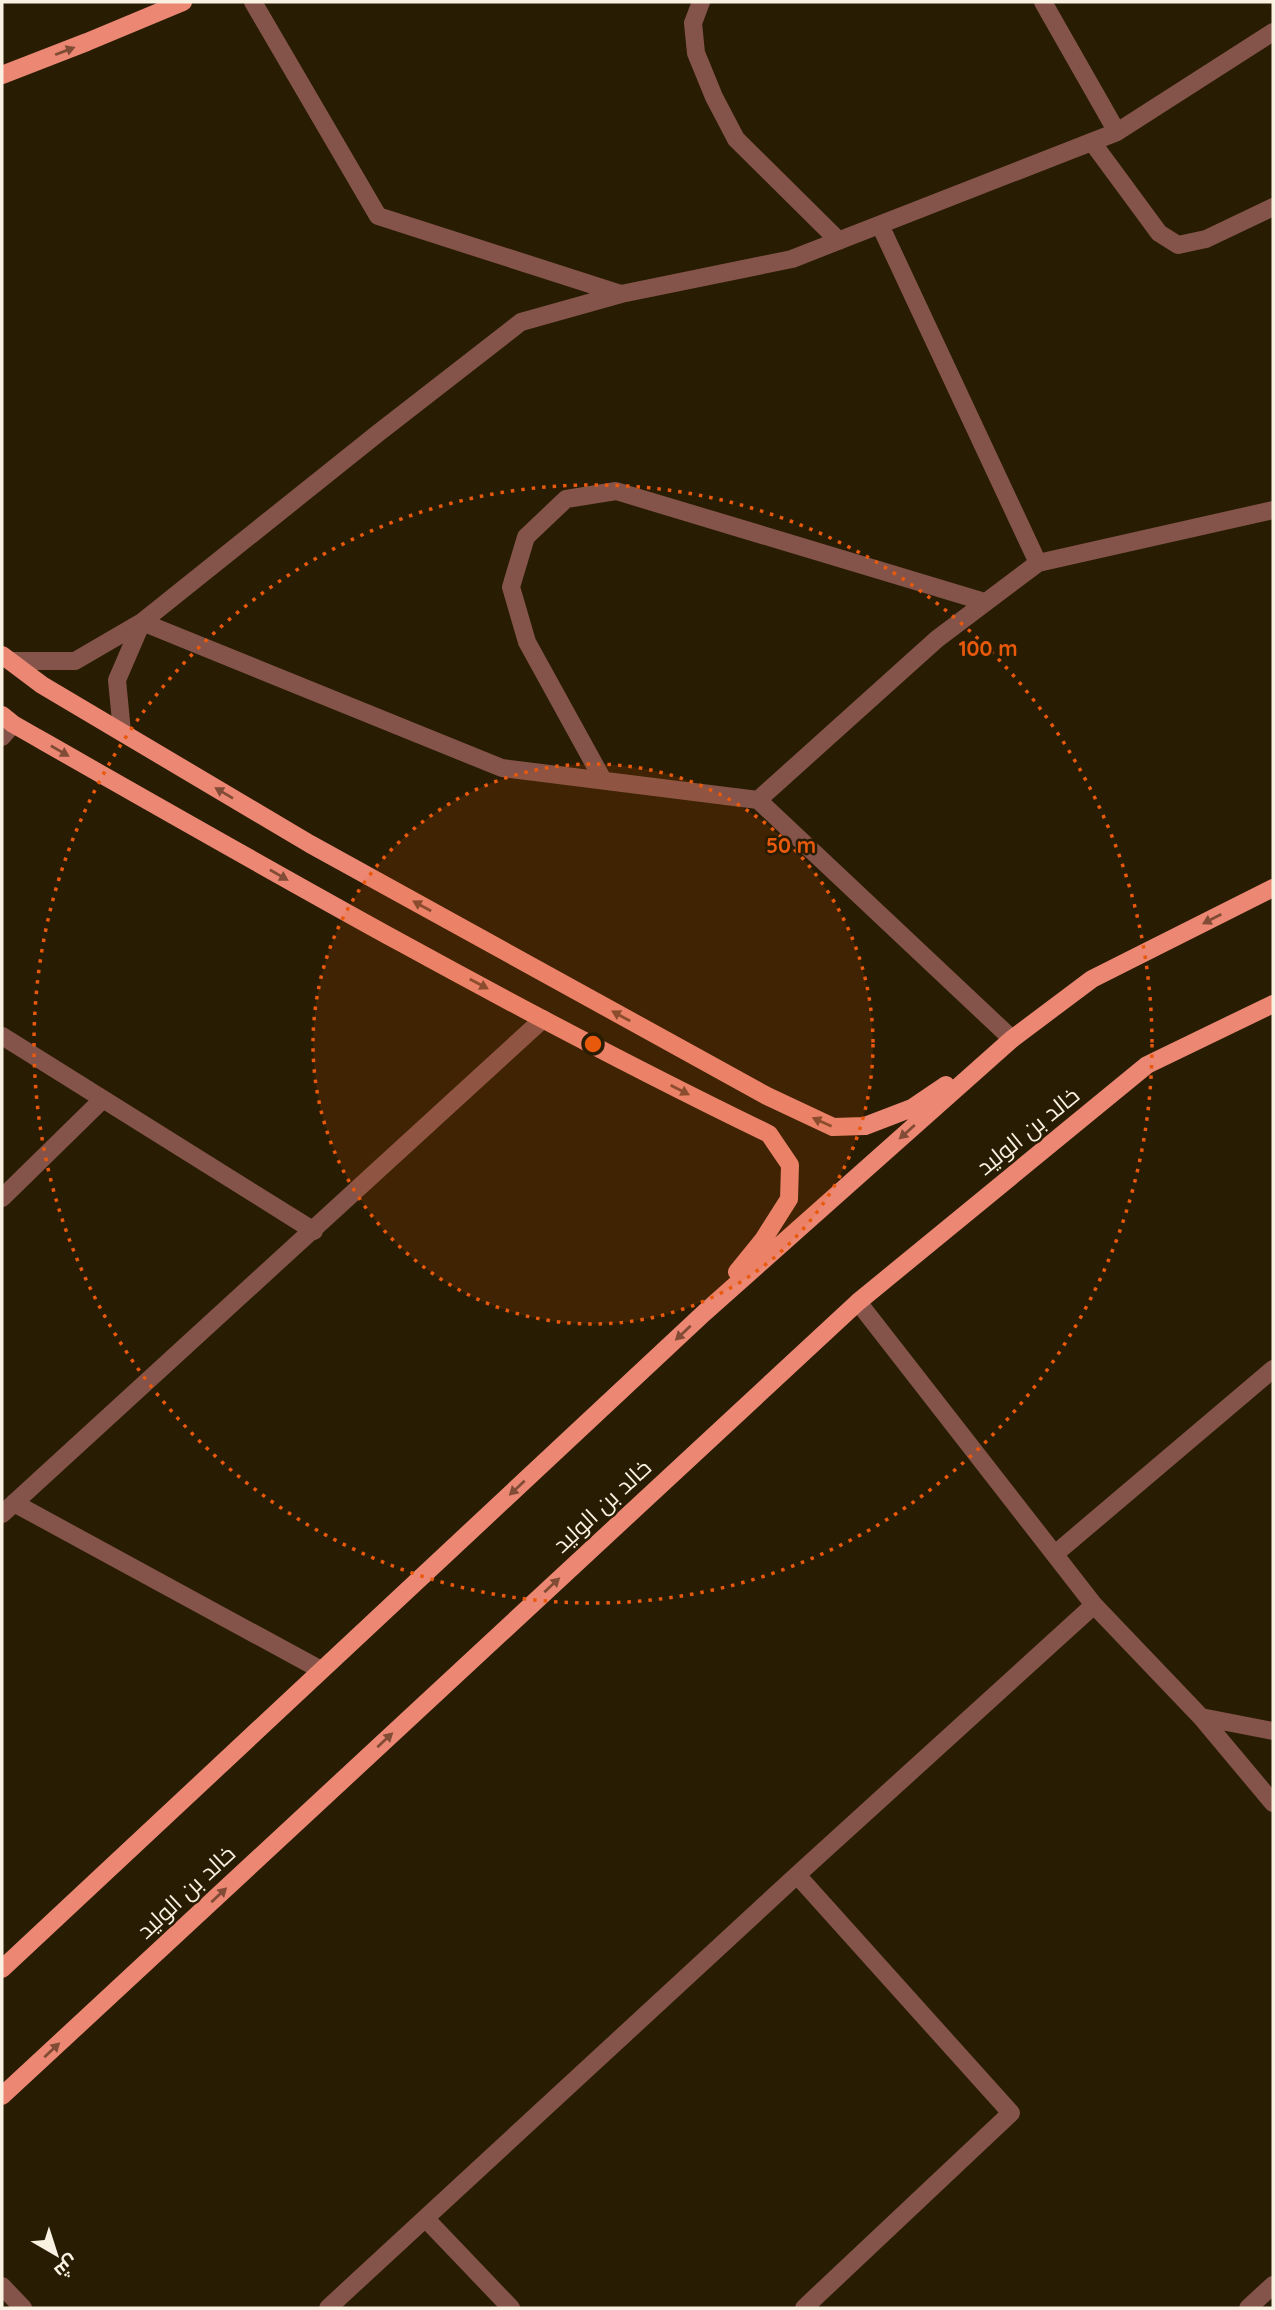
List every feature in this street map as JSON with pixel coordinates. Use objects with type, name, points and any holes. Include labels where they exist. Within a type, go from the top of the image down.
[{"type":"main road","points":[[2,75],[87,43],[183,2]]},
{"type":"main road","points":[[6,658],[42,685],[310,844],[766,1096],[833,1126],[865,1126],[912,1108],[1012,1039],[1092,979],[1273,888]]},
{"type":"main road","points":[[6,725],[543,1019],[769,1134],[790,1165],[789,1199],[763,1240],[704,1313]]},
{"type":"main road","name":"خالد بن الوليد","points":[[2,2096],[858,1302],[1147,1065],[1273,1004]]},
{"type":"main road","points":[[2,1969],[704,1313],[1012,1039]]},
{"type":"street","points":[[253,2],[378,216],[621,294]]},
{"type":"street","points":[[701,2],[693,23],[696,53],[713,97],[736,139],[839,241]]},
{"type":"street","points":[[1043,2],[1116,132]]},
{"type":"street","points":[[6,658],[75,660],[142,622],[366,442],[522,322],[621,294],[792,259],[839,241],[1116,132],[1273,32]]},
{"type":"street","points":[[1092,142],[1159,233],[1178,245],[1206,239],[1273,207]]},
{"type":"street","points":[[880,225],[1038,563]]},
{"type":"street","points":[[603,780],[527,642],[511,587],[526,537],[566,499],[615,491],[985,602]]},
{"type":"street","points":[[758,800],[937,639],[1038,563],[1273,510]]},
{"type":"street","points":[[122,732],[117,680],[142,622]]},
{"type":"street","points":[[142,622],[502,768],[758,800],[1012,1039]]},
{"type":"street","points":[[321,1670],[8,1508],[543,1019]]},
{"type":"street","points":[[2,1037],[313,1231]]},
{"type":"street","points":[[2,1198],[103,1099]]},
{"type":"street","points":[[858,1302],[1094,1605],[1201,1717],[1273,1803]]},
{"type":"street","points":[[1055,1554],[1273,1369]]},
{"type":"street","points":[[328,2308],[1094,1605]]},
{"type":"street","points":[[1201,1717],[1273,1731]]},
{"type":"street","points":[[797,1875],[1011,2113],[804,2308]]},
{"type":"street","points":[[426,2219],[511,2308]]},
{"type":"street","points":[[1248,2308],[1273,2285]]},
{"type":"street","points":[[2,2286],[23,2308]]}]
